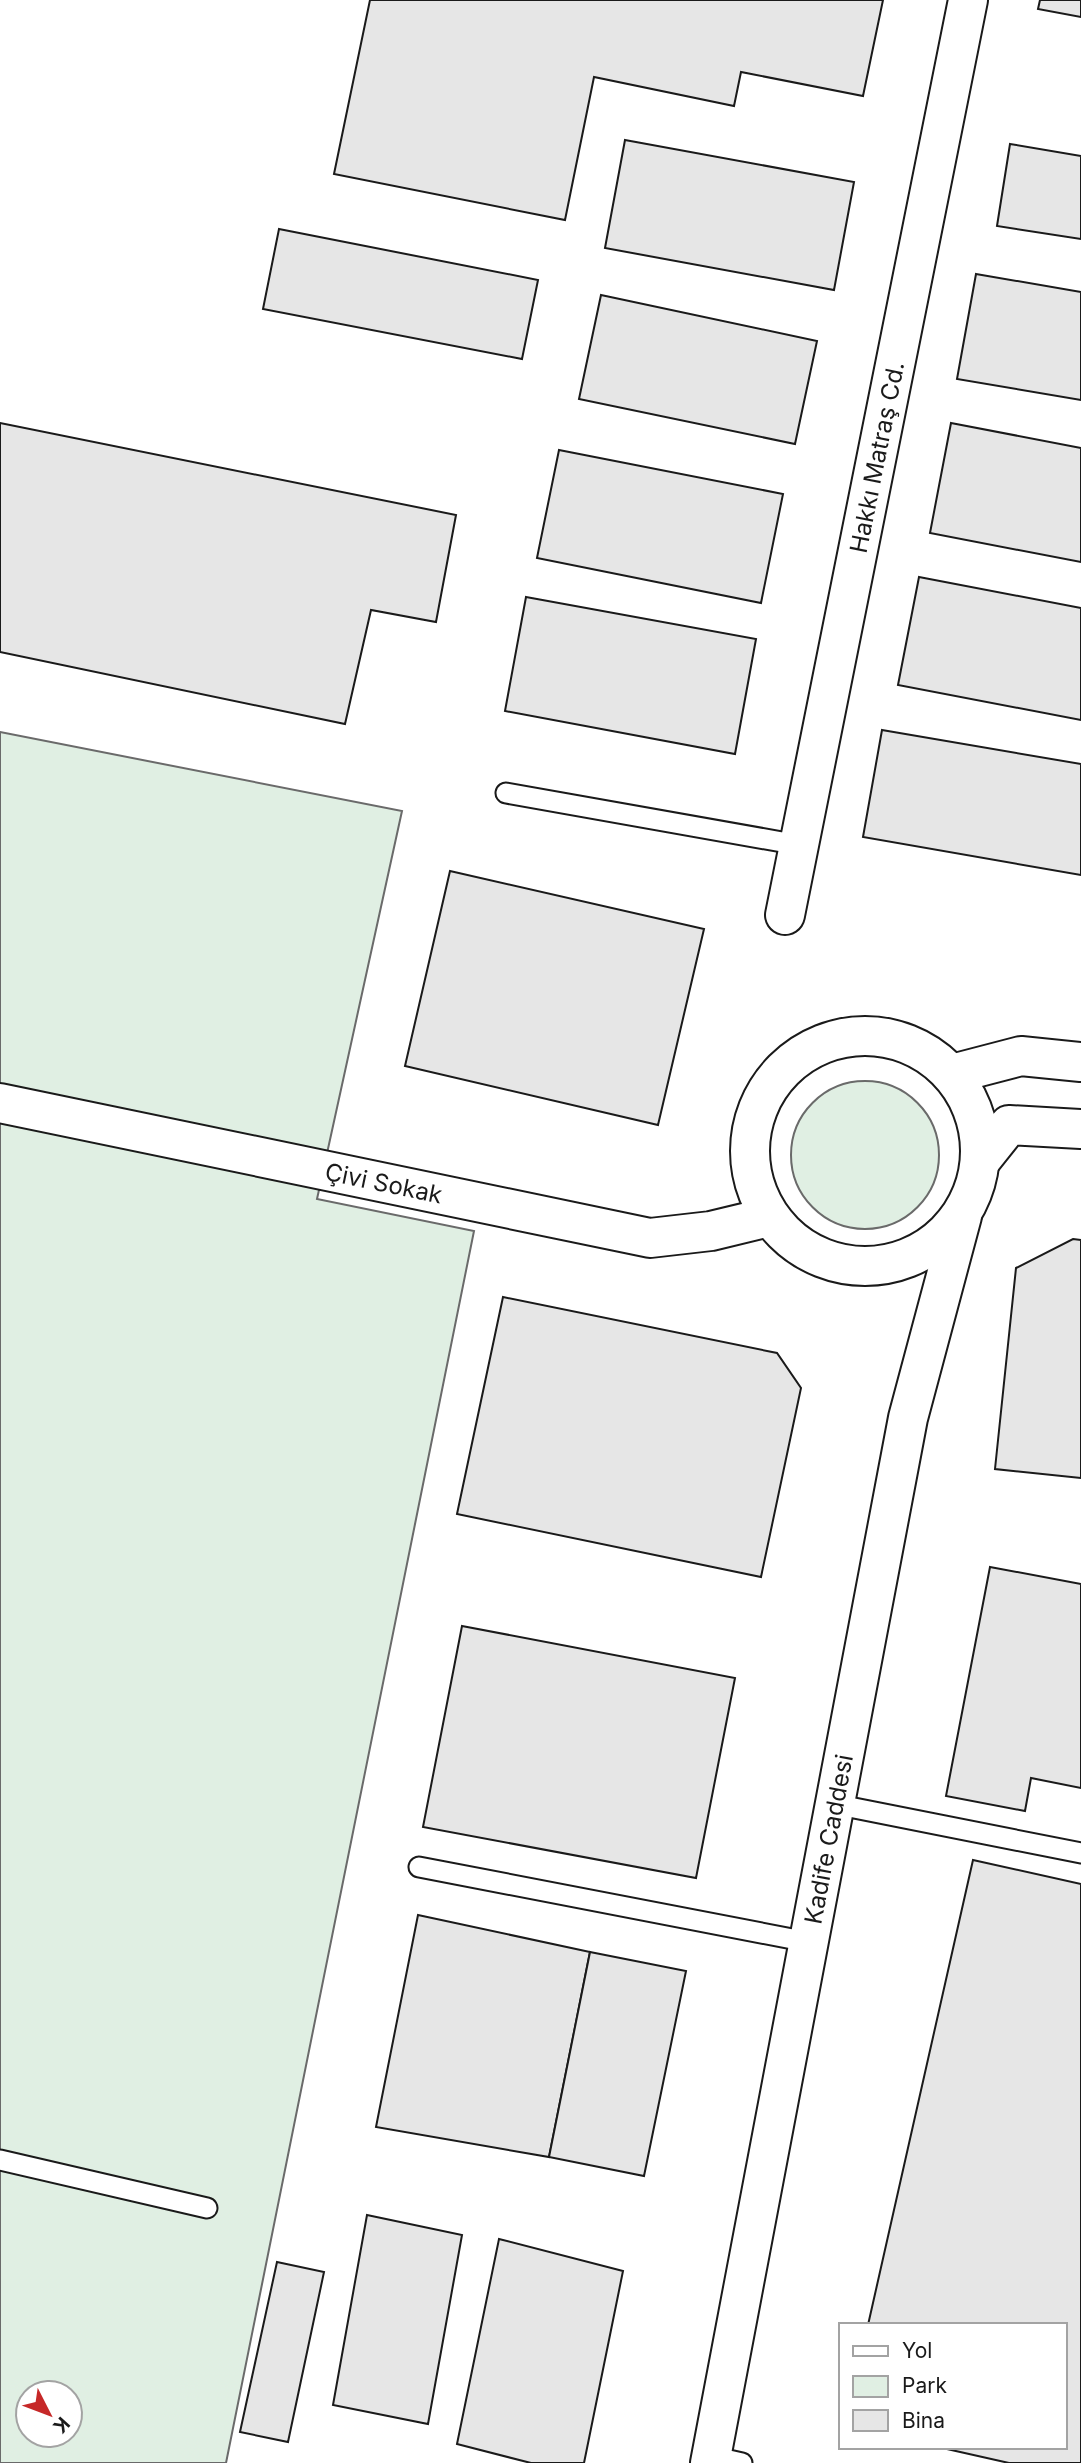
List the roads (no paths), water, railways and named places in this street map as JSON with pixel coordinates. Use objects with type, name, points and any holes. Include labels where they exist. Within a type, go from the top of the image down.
[{"type":"street","name":"Hakkı Matraş Cd.","points":[[785,915],[968,0]]},
{"type":"street","points":[[982,1160],[976,1114],[952,1074],[922,1050],[886,1036],[847,1036],[810,1049],[780,1073],[758,1105],[750,1143],[753,1182],[769,1217],[795,1244],[829,1262],[865,1268],[902,1261],[936,1243],[961,1216],[982,1160],[1009,1125],[1081,1129]]},
{"type":"street","points":[[952,1074],[1021,1056],[1081,1062]]},
{"type":"street","name":"Çivi Sokak","points":[[0,1103],[650,1238],[711,1231],[769,1217]]},
{"type":"street","name":"Kadife Caddesi","points":[[721,2460],[808,1942],[908,1418],[961,1216]]},
{"type":"lane","points":[[506,793],[799,845]]},
{"type":"lane","points":[[835,1804],[1081,1853]]},
{"type":"lane","points":[[419,1867],[808,1942]]},
{"type":"lane","points":[[0,2160],[207,2208]]}]
